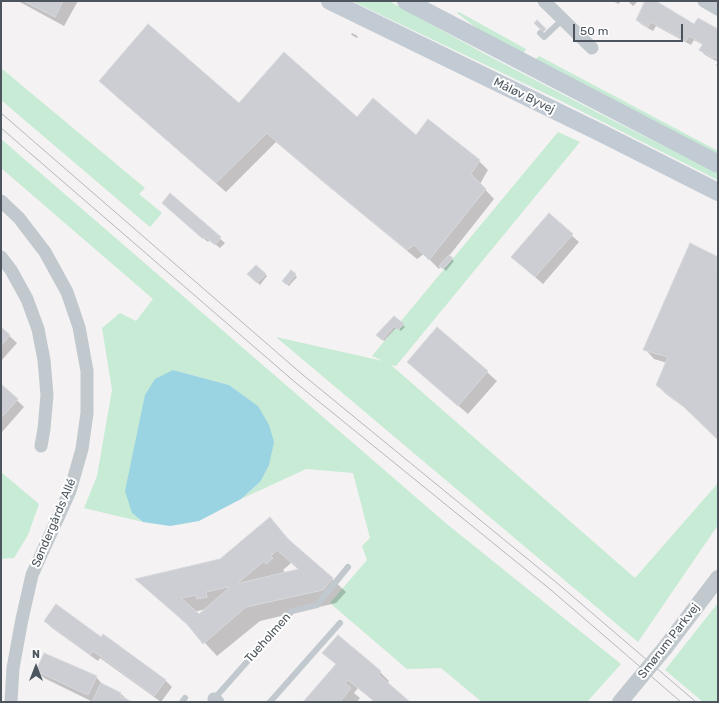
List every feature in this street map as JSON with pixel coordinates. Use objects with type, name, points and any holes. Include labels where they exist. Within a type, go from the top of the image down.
[{"type":"main road","name":"Måløv Byvej","points":[[330,1],[601,133],[718,192]]},
{"type":"main road","points":[[406,1],[718,164]]},
{"type":"main road","points":[[433,1],[491,45]]},
{"type":"street","points":[[544,1],[592,48]]},
{"type":"street","points":[[704,1],[718,9]]},
{"type":"street","name":"Søndergårds Allé","points":[[1,201],[19,218],[45,252],[67,292],[79,327],[87,371],[87,413],[82,449],[70,491],[32,575],[13,668],[12,702]]},
{"type":"street","points":[[1,257],[11,270],[26,299],[38,329],[44,360],[47,395],[41,446]]},
{"type":"street","name":"Smørum Parkvej","points":[[625,696],[718,578]]},
{"type":"lane","points":[[540,33],[544,37],[563,20]]},
{"type":"lane","name":"Tueholmen","points":[[216,700],[292,611],[317,605],[348,567]]},
{"type":"lane","points":[[270,702],[340,622]]},
{"type":"green space","points":[[352,1],[389,1],[483,53],[718,173],[718,180],[559,100]]},
{"type":"green space","points":[[459,12],[526,49],[523,54],[479,30],[457,13]]},
{"type":"green space","points":[[539,56],[718,151],[718,155],[535,60]]},
{"type":"green space","points":[[1,68],[145,188],[139,194],[162,213],[150,227],[1,100]]},
{"type":"green space","points":[[558,132],[580,142],[396,366],[391,365],[635,578],[718,483],[718,525],[638,642],[276,337],[383,361],[372,356]]},
{"type":"green space","points":[[1,139],[448,525],[621,664],[587,702],[482,702],[441,668],[407,669],[330,603],[367,560],[362,546],[370,538],[353,473],[306,469],[241,499],[260,482],[258,406],[229,385],[173,370],[132,513],[143,522],[84,508],[97,476],[112,390],[102,328],[120,313],[136,321],[153,299],[1,168]]},
{"type":"green space","points":[[1,472],[39,504],[28,535],[14,558],[1,559]]},
{"type":"green space","points":[[718,603],[718,702],[703,702],[665,670]]},
{"type":"water","points":[[173,370],[229,385],[258,406],[269,425],[274,442],[269,465],[260,482],[241,499],[199,521],[170,526],[143,522],[132,513],[125,491],[145,395],[155,379]]},
{"type":"building","points":[[24,1],[63,1],[55,17]]},
{"type":"building","points":[[645,1],[656,1],[694,24],[698,18],[718,29],[718,59],[713,58],[699,50],[703,44],[689,36],[686,41],[651,22],[648,27],[636,20]]},
{"type":"building","points":[[537,20],[546,29],[543,32],[534,23]]},
{"type":"building","points":[[148,24],[239,103],[284,52],[357,117],[373,98],[416,135],[428,119],[480,160],[471,174],[486,189],[429,260],[414,245],[407,250],[267,133],[216,183],[99,81]]},
{"type":"building","points":[[170,193],[221,237],[215,245],[205,237],[203,239],[162,203]]},
{"type":"building","points":[[549,213],[573,234],[535,277],[511,257]]},
{"type":"building","points":[[690,243],[718,257],[718,440],[682,405],[656,385],[668,357],[643,350]]},
{"type":"building","points":[[449,255],[453,258],[443,269],[439,266]]},
{"type":"building","points":[[256,265],[266,274],[257,283],[247,274]]},
{"type":"building","points":[[291,270],[296,274],[287,285],[282,281]]},
{"type":"building","points":[[394,316],[404,324],[398,330],[394,326],[382,340],[376,335]]},
{"type":"building","points":[[1,327],[10,335],[1,346]]},
{"type":"building","points":[[437,327],[488,371],[458,406],[407,362]]},
{"type":"building","points":[[1,384],[18,399],[1,418]]},
{"type":"building","points":[[270,517],[288,539],[333,578],[323,590],[246,607],[203,644],[187,624],[135,579],[220,559]],"holes":[[[277,550],[299,569],[239,582],[264,561],[266,564],[273,558],[271,556]],[[229,588],[199,614],[181,598],[196,595],[197,599],[207,597],[206,592]]]},
{"type":"building","points":[[56,604],[101,637],[103,634],[166,680],[154,696],[93,651],[90,655],[44,621]]},
{"type":"building","points":[[338,635],[381,671],[378,674],[410,702],[375,702],[348,680],[345,683],[351,688],[340,702],[303,702],[336,664],[322,653]]},
{"type":"building","points":[[44,653],[97,676],[88,695],[36,671]]},
{"type":"building","points":[[101,683],[121,693],[120,696],[132,702],[92,702]]},
{"type":"tram line","points":[[1,113],[303,375],[557,583],[696,702]]},
{"type":"tram line","points":[[1,128],[296,383],[551,590],[681,702]]}]
